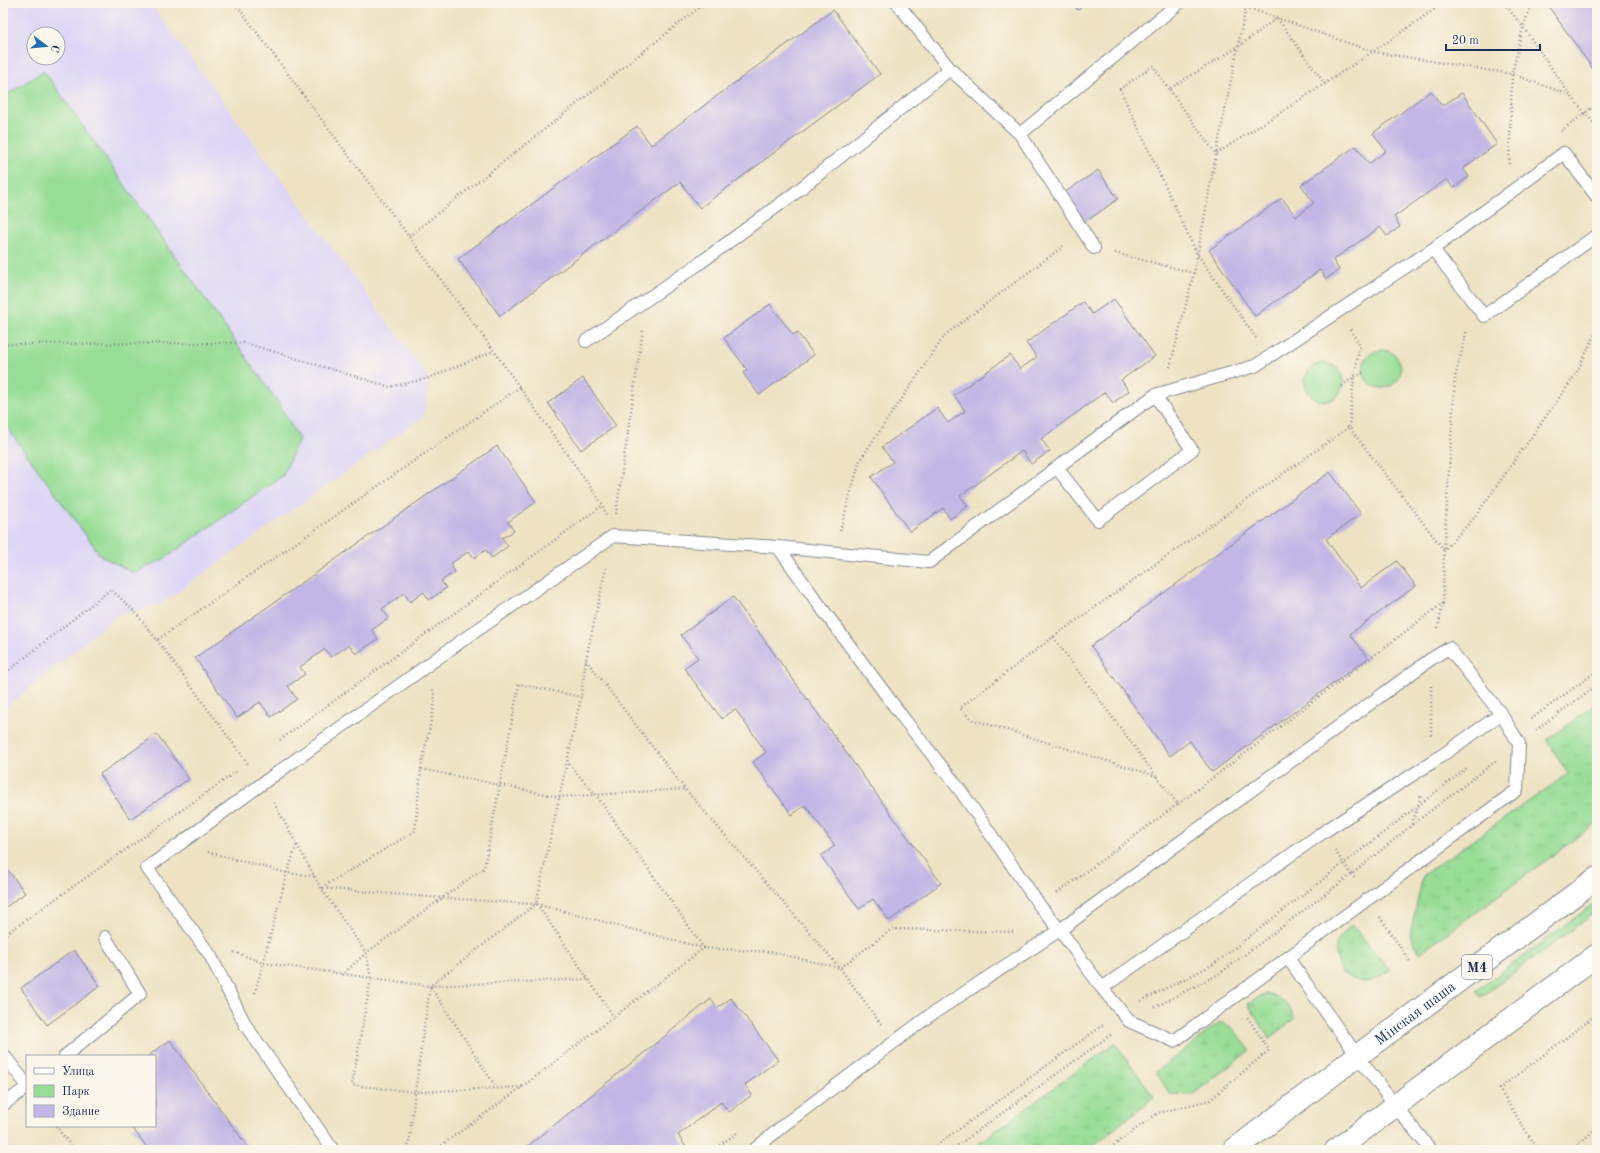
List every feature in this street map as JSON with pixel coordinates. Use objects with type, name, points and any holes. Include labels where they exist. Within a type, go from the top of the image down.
[{"type":"main road","name":"Мінская шаша","points":[[1234,1150],[1357,1056],[1597,878]]},
{"type":"main road","points":[[1336,1150],[1597,955]]},
{"type":"lane","points":[[897,3],[950,69],[1020,134],[1094,248]]},
{"type":"lane","points":[[1020,134],[1179,3]]},
{"type":"lane","points":[[586,340],[700,263],[795,193],[950,69]]},
{"type":"lane","points":[[333,1150],[246,1026],[210,955],[147,868],[430,664],[613,536],[778,547],[929,562],[1155,395],[1255,366],[1433,249],[1564,153],[1597,197]]},
{"type":"lane","points":[[1433,249],[1484,316],[1597,235]]},
{"type":"lane","points":[[1057,468],[1098,520],[1192,450],[1155,395]]},
{"type":"lane","points":[[754,1150],[785,1124],[929,1016],[1060,930],[1431,659],[1449,648],[1501,714],[1516,738],[1517,790],[1174,1041],[1129,1021],[1121,1012],[1060,930],[1040,906],[1024,880],[960,790],[904,719],[778,547]]},
{"type":"lane","points":[[1102,988],[1322,833],[1431,763],[1501,714]]},
{"type":"lane","points":[[66,1055],[140,994],[105,937]]},
{"type":"lane","points":[[1288,958],[1357,1056],[1431,1150]]},
{"type":"lane","points":[[3,1054],[26,1085]]},
{"type":"lane","points":[[3,1105],[26,1087]]},
{"type":"path","points":[[3,22],[6,3]]},
{"type":"path","points":[[235,3],[494,351],[603,505],[613,536]]},
{"type":"path","points":[[409,236],[705,3]]},
{"type":"path","points":[[1169,372],[1198,254],[1216,154],[1246,7],[1244,3]]},
{"type":"path","points":[[1216,154],[1374,52],[1443,3]]},
{"type":"path","points":[[1504,3],[1523,27],[1570,95],[1586,112],[1597,127]]},
{"type":"path","points":[[1509,169],[1512,74],[1523,27],[1532,3]]},
{"type":"path","points":[[1246,7],[1374,52],[1512,74],[1570,95]]},
{"type":"path","points":[[1169,89],[1238,47],[1277,18]]},
{"type":"path","points":[[1277,18],[1325,84]]},
{"type":"path","points":[[1216,154],[1153,66],[1120,90],[1198,254],[1258,341]]},
{"type":"path","points":[[1560,131],[1597,104]]},
{"type":"path","points":[[833,552],[860,460],[946,334],[1083,231]]},
{"type":"path","points":[[1094,248],[1194,273]]},
{"type":"path","points":[[408,1150],[430,986],[536,904],[580,697],[586,659],[613,536],[647,299]]},
{"type":"path","points":[[1412,825],[1431,763],[1431,659],[1443,603],[1444,550],[1455,378],[1474,303]]},
{"type":"path","points":[[1340,311],[1360,346],[1354,376],[1349,427],[1444,550]]},
{"type":"path","points":[[1444,550],[1474,518],[1576,374],[1597,330]]},
{"type":"path","points":[[3,344],[245,343],[390,388],[429,378],[494,351]]},
{"type":"path","points":[[1342,386],[1354,376],[1363,373]]},
{"type":"path","points":[[157,640],[520,388]]},
{"type":"path","points":[[1156,776],[971,719],[960,708],[1053,637],[1349,427]]},
{"type":"path","points":[[274,745],[603,505]]},
{"type":"path","points":[[3,675],[111,588],[134,611],[157,640],[263,783],[321,888],[366,953],[371,978],[352,1084],[415,1092],[496,1087],[522,1087]]},
{"type":"path","points":[[1080,877],[1443,603]]},
{"type":"path","points":[[1053,637],[1178,804]]},
{"type":"path","points":[[586,659],[685,789],[840,968],[885,1030]]},
{"type":"path","points":[[321,888],[415,831],[421,769],[435,701],[430,664]]},
{"type":"path","points":[[951,1150],[1129,1021],[1219,974],[1352,874],[1597,670]]},
{"type":"path","points":[[342,975],[366,953],[484,868],[519,684],[580,697]]},
{"type":"path","points":[[1516,738],[1597,685]]},
{"type":"path","points":[[3,936],[255,759]]},
{"type":"path","points":[[566,762],[596,795],[704,948]]},
{"type":"path","points":[[930,1150],[1121,1012],[1214,964],[1471,765]]},
{"type":"path","points":[[421,769],[559,797],[685,789]]},
{"type":"path","points":[[246,1026],[287,873],[297,844]]},
{"type":"path","points":[[204,852],[287,873],[315,876]]},
{"type":"path","points":[[321,888],[536,904],[704,948],[771,952],[840,968],[892,929],[1015,932]]},
{"type":"path","points":[[536,904],[614,1017]]},
{"type":"path","points":[[200,940],[264,963],[430,986],[588,979]]},
{"type":"path","points":[[435,1150],[522,1087],[704,948]]},
{"type":"path","points":[[1107,1150],[1158,1113],[1210,1100],[1269,1050],[1219,974]]},
{"type":"path","points":[[430,986],[496,1087]]},
{"type":"path","points":[[1538,1150],[1499,1089],[1597,1014]]},
{"type":"path","points":[[57,1127],[74,1150]]},
{"type":"path","points":[[1571,1150],[1597,1128]]},
{"type":"shaded area","points":[[3,3],[150,3],[429,378],[424,416],[161,604],[116,616],[3,710]]},
{"type":"green space","points":[[44,71],[278,402],[299,439],[283,475],[164,559],[134,573],[101,556],[3,422],[3,97]]},
{"type":"green space","points":[[1382,350],[1395,356],[1401,369],[1395,382],[1382,388],[1369,382],[1363,369],[1369,356]]},
{"type":"green space","points":[[1324,363],[1337,369],[1343,382],[1337,395],[1324,401],[1311,395],[1305,382],[1311,369]]},
{"type":"green space","points":[[1597,703],[1597,823],[1420,953],[1410,935],[1423,875],[1568,774],[1547,740]]},
{"type":"green space","points":[[1597,901],[1597,911],[1481,997],[1476,991]]},
{"type":"green space","points":[[1352,925],[1390,970],[1371,981],[1362,982],[1342,973],[1335,952],[1336,946],[1337,942],[1345,931]]},
{"type":"green space","points":[[1267,994],[1285,1002],[1295,1019],[1269,1038],[1248,1004],[1256,998]]},
{"type":"green space","points":[[1220,1022],[1232,1027],[1250,1050],[1192,1095],[1170,1094],[1156,1072]]},
{"type":"green space","points":[[1115,1043],[1154,1097],[1088,1150],[969,1150]]},
{"type":"building","points":[[1072,3],[1087,3],[1078,10]]},
{"type":"building","points":[[1546,3],[1597,3],[1597,66],[1593,69]]},
{"type":"building","points":[[833,10],[880,74],[700,208],[680,182],[500,316],[458,259],[637,126],[651,145]]},
{"type":"building","points":[[1431,91],[1442,106],[1462,93],[1497,144],[1463,168],[1469,177],[1453,188],[1447,179],[1394,217],[1400,227],[1387,236],[1380,227],[1333,260],[1339,270],[1326,279],[1320,270],[1255,316],[1209,250],[1282,198],[1296,217],[1314,203],[1301,185],[1356,146],[1369,164],[1386,151],[1373,133]]},
{"type":"building","points":[[1098,170],[1118,199],[1085,222],[1064,193]]},
{"type":"building","points":[[1114,299],[1155,356],[1121,380],[1129,391],[1113,403],[1105,392],[1041,439],[1050,451],[1031,464],[1022,451],[960,496],[968,506],[950,519],[943,508],[910,532],[871,477],[893,462],[882,447],[937,408],[948,423],[965,411],[954,395],[1010,355],[1020,369],[1037,357],[1026,343],[1083,302],[1092,314]]},
{"type":"building","points":[[770,304],[793,335],[797,332],[814,355],[759,395],[743,373],[747,370],[724,338]]},
{"type":"building","points":[[583,378],[616,426],[581,450],[548,403]]},
{"type":"building","points":[[497,446],[536,502],[508,522],[514,531],[502,538],[508,546],[492,558],[486,550],[474,558],[469,551],[450,564],[455,572],[441,581],[446,588],[429,600],[424,592],[410,602],[404,593],[382,609],[389,618],[372,630],[378,639],[356,654],[349,645],[331,657],[325,649],[300,667],[305,674],[288,686],[297,699],[271,717],[260,702],[237,718],[195,658]]},
{"type":"building","points":[[1330,472],[1361,514],[1326,539],[1361,588],[1397,561],[1416,586],[1350,634],[1368,658],[1212,772],[1190,741],[1170,756],[1091,646]]},
{"type":"building","points":[[733,597],[941,883],[889,921],[873,899],[859,909],[821,856],[835,846],[805,805],[792,815],[753,762],[766,752],[735,709],[722,719],[684,668],[698,658],[681,635]]},
{"type":"building","points":[[157,734],[189,779],[130,819],[100,774]]},
{"type":"building","points":[[3,863],[25,893],[3,909]]},
{"type":"building","points":[[74,950],[100,986],[47,1025],[21,988]]},
{"type":"building","points":[[731,998],[778,1060],[745,1085],[752,1095],[729,1112],[721,1102],[678,1135],[686,1147],[682,1150],[523,1150],[711,999],[717,1008]]},
{"type":"building","points":[[170,1040],[250,1150],[149,1150],[132,1127],[156,1127],[156,1055],[149,1055]]}]
